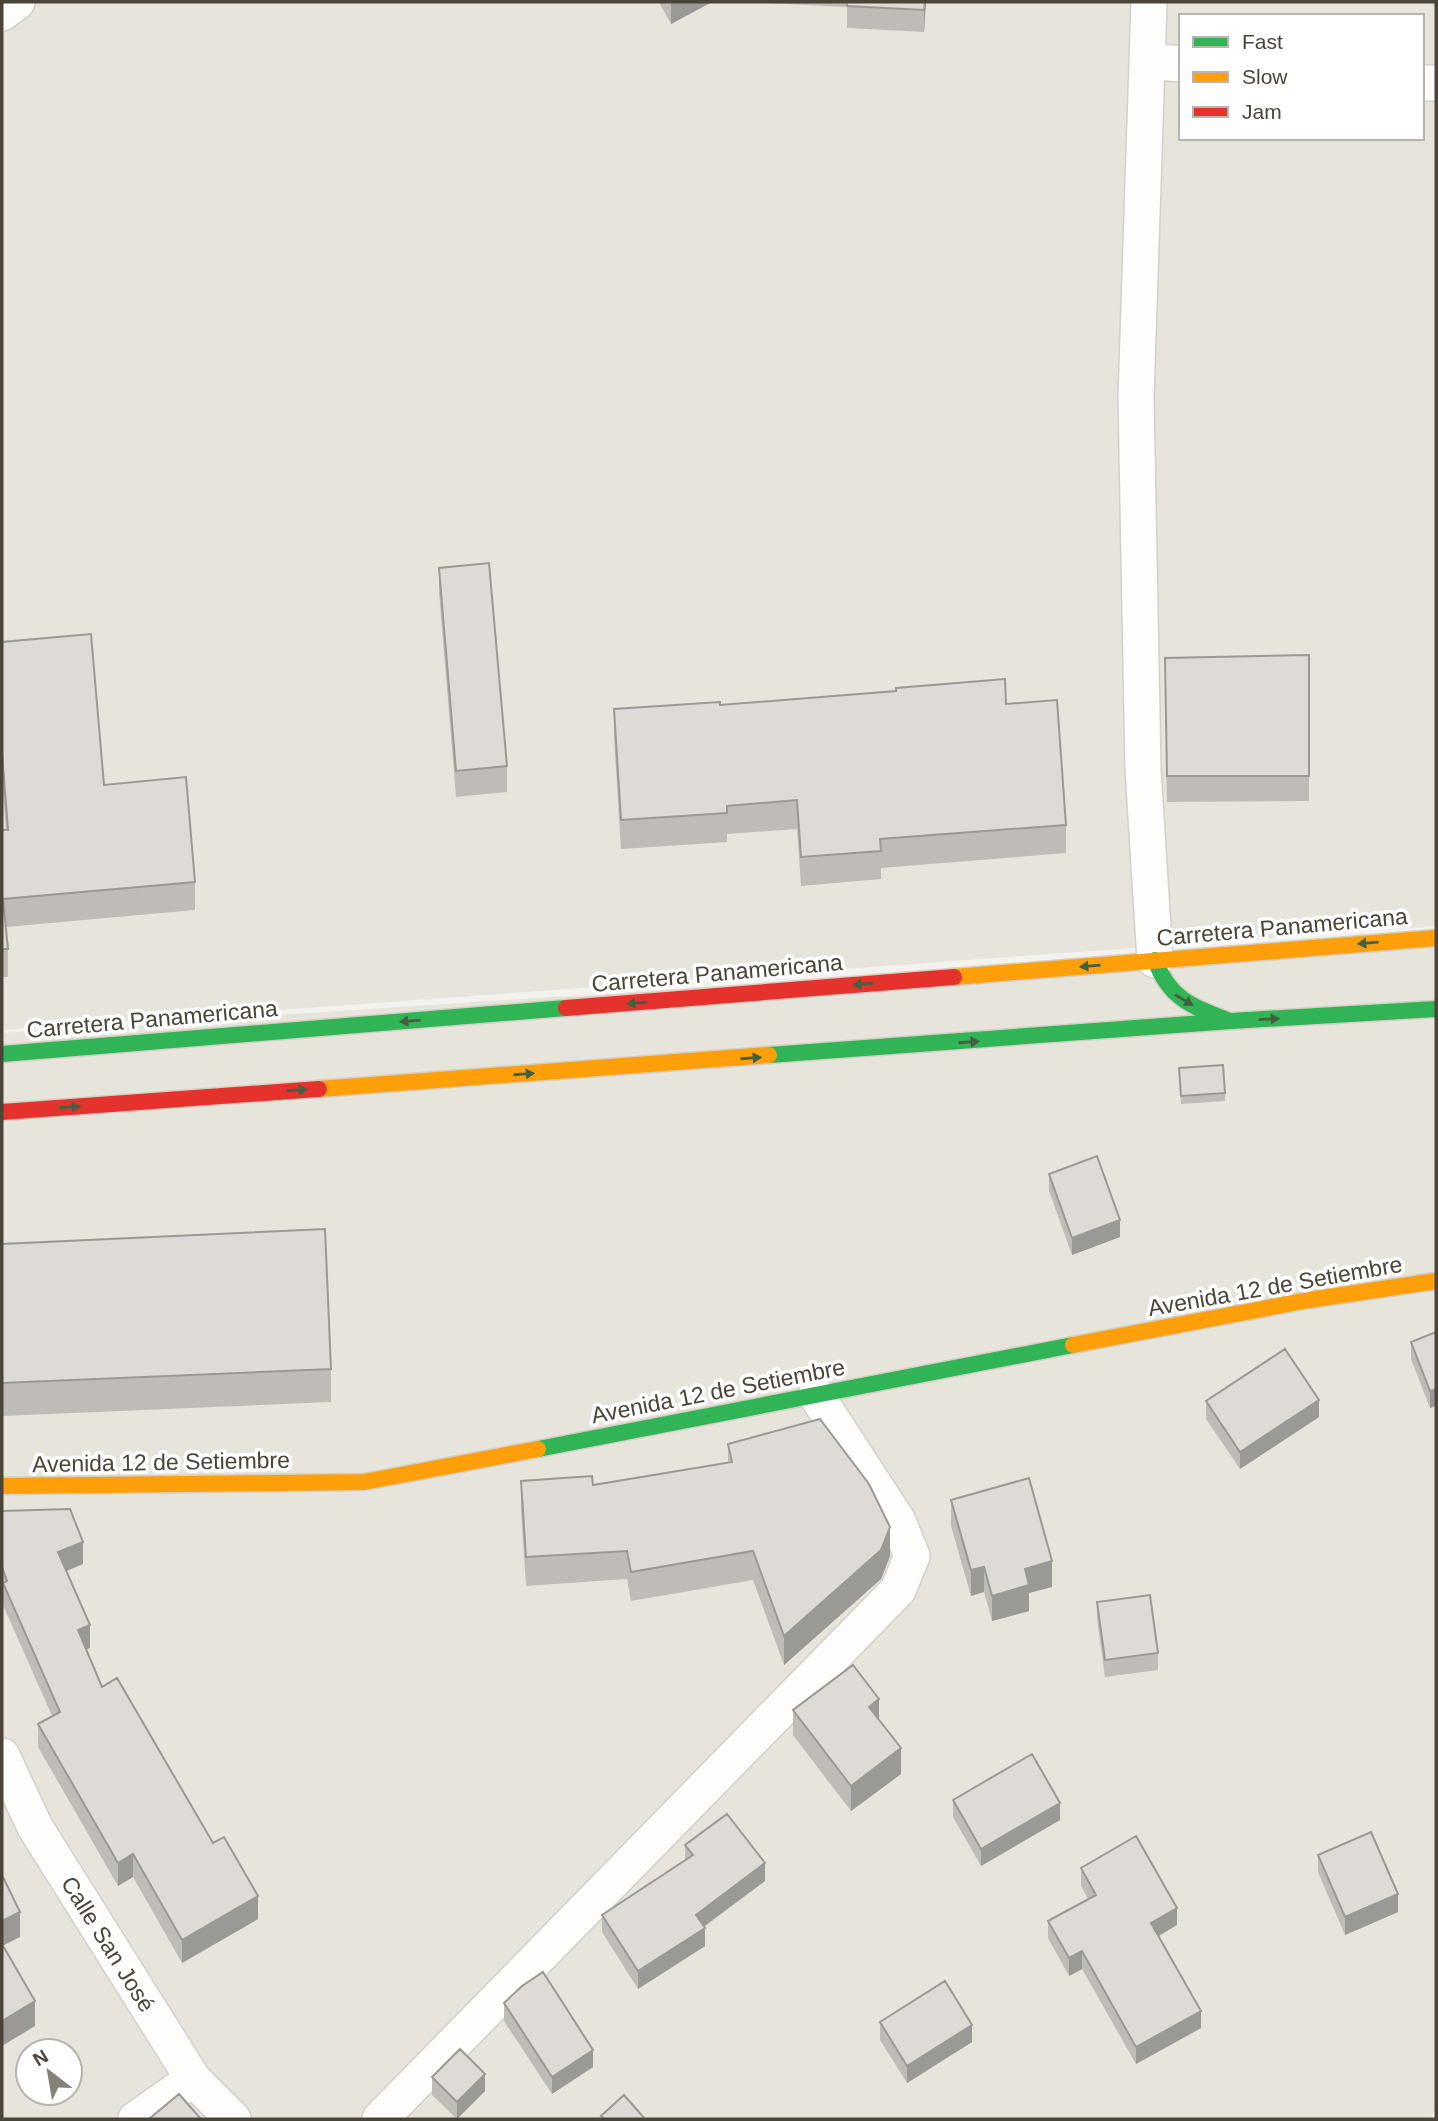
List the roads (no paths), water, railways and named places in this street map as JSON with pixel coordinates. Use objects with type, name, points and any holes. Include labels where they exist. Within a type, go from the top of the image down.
[{"type":"main road","name":"Carretera Panamericana","points":[[2,1054],[1436,938]]},
{"type":"main road","points":[[1155,960],[1161,980],[1175,996],[1200,1010],[1230,1021]]},
{"type":"main road","points":[[2,1112],[1230,1021],[1436,1009]]},
{"type":"main road","name":"Avenida 12 de Setiembre","points":[[2,1486],[364,1482],[1309,1300],[1436,1281]]},
{"type":"street","points":[[2,13],[17,2]]},
{"type":"street","points":[[1149,2],[1164,62],[1136,397],[1143,769],[1155,960]]},
{"type":"street","points":[[380,2119],[898,1590],[912,1556],[898,1521],[816,1395]]},
{"type":"street","name":"Calle San José","points":[[2,1756],[35,1827],[192,2079],[233,2119]]},
{"type":"street","points":[[136,2119],[192,2079]]}]
